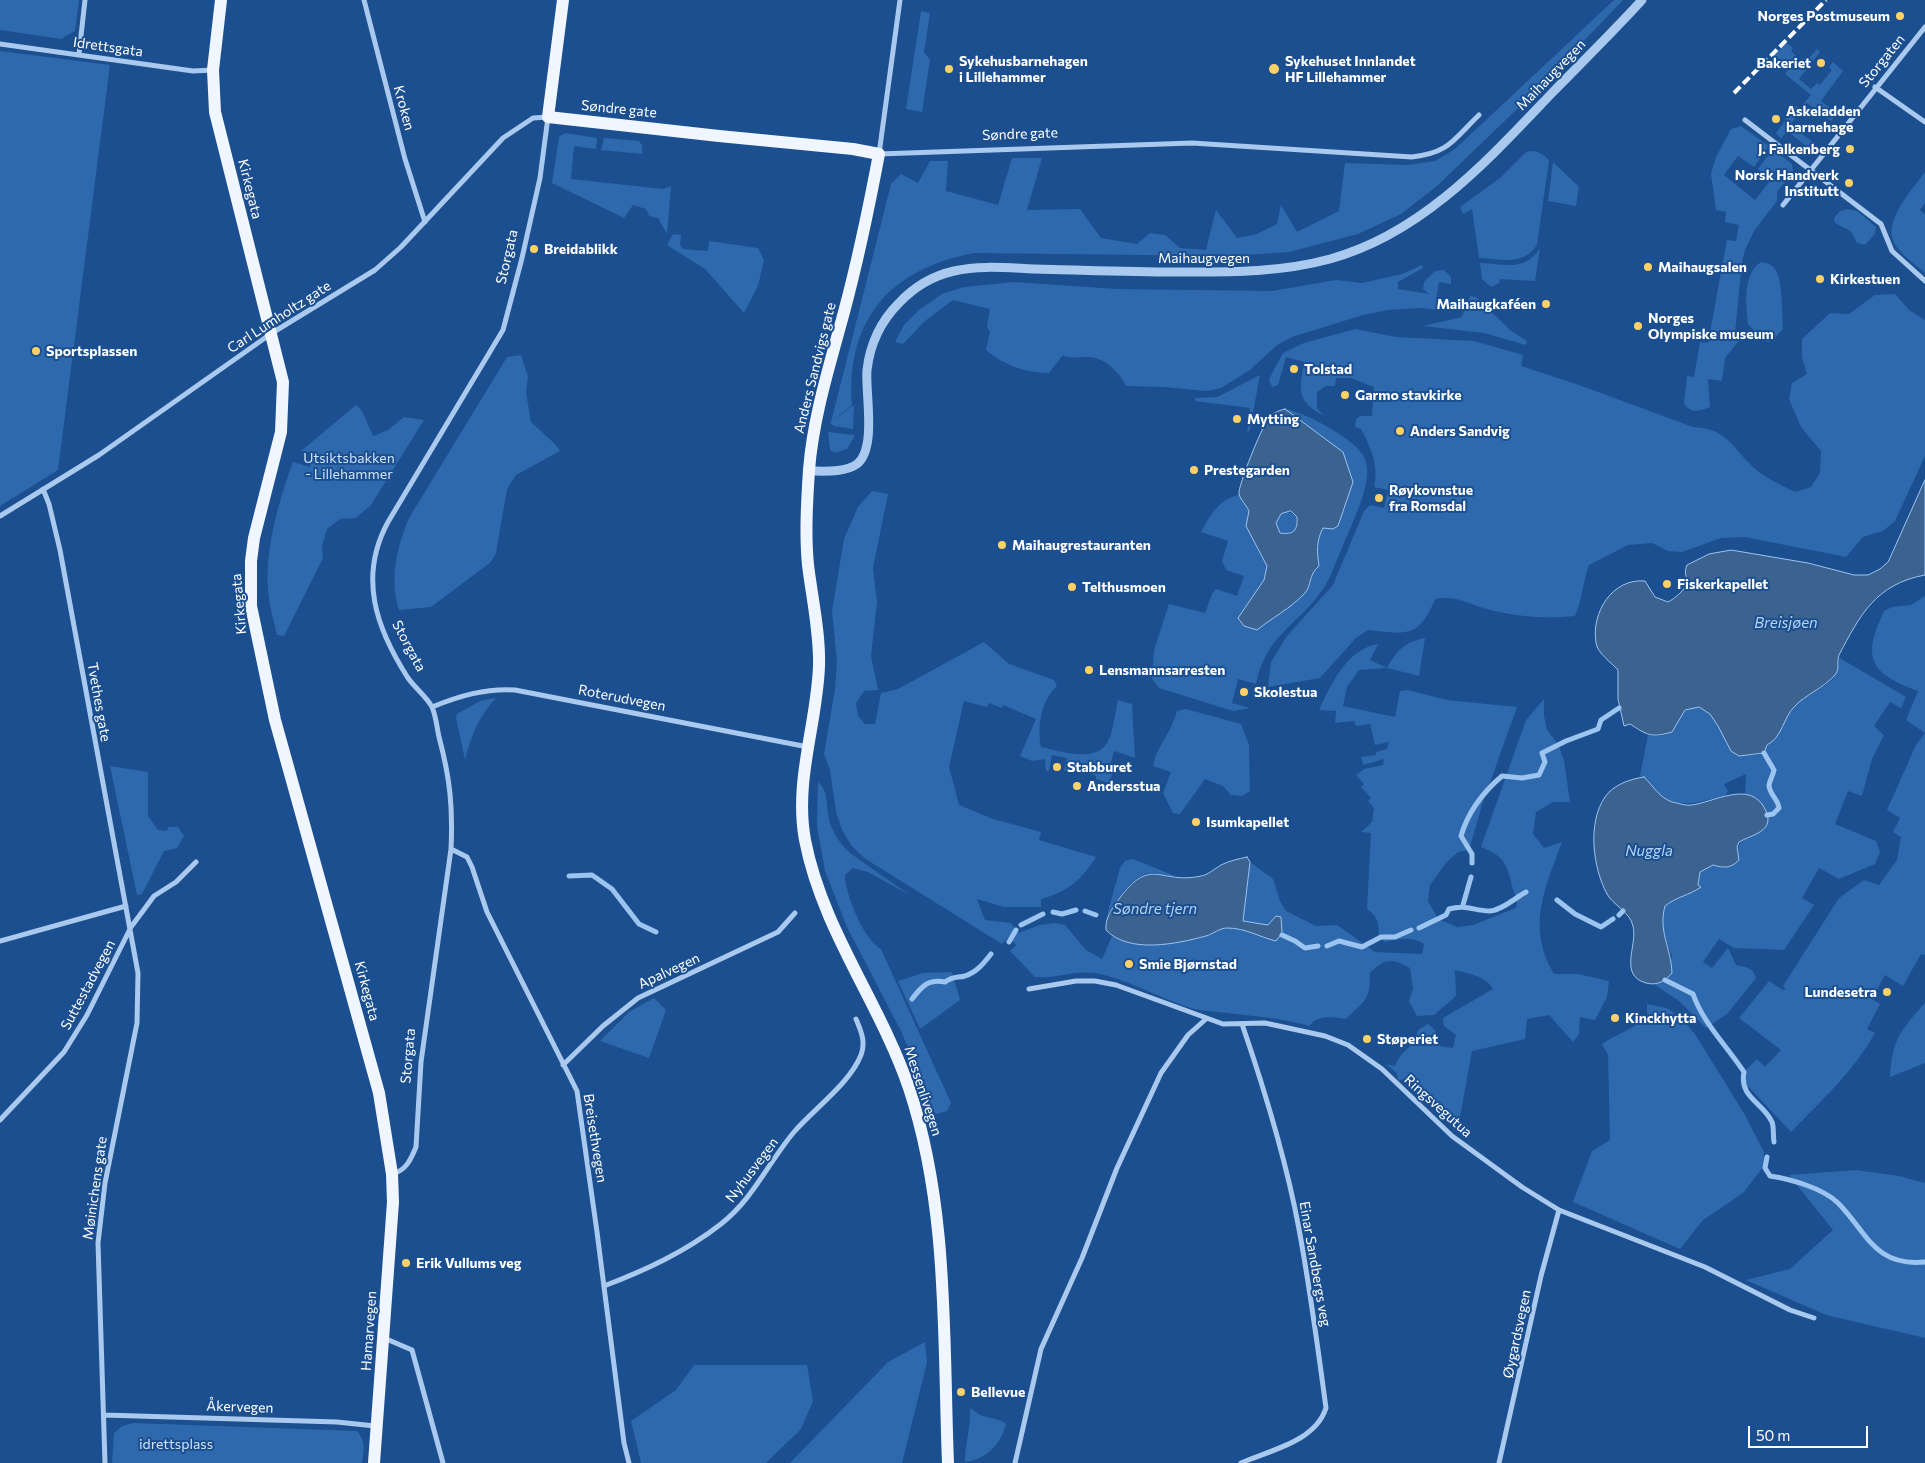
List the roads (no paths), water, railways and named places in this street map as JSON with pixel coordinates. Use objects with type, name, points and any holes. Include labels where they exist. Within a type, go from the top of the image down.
[{"type":"main road","name":"Kirkegata","points":[[221,0],[213,70],[215,112],[282,373],[283,405],[281,432],[254,538],[251,561],[252,606],[275,720],[379,1093],[392,1174],[393,1202]]},
{"type":"main road","name":"Storgata","points":[[548,117],[563,0]]},
{"type":"main road","name":"Søndre gate","points":[[548,117],[719,136],[854,148],[879,154]]},
{"type":"main road","name":"Anders Sandvigs gate","points":[[808,747],[817,690],[819,661],[808,559],[809,471],[816,424],[852,282],[879,154]]},
{"type":"main road","name":"Messenlivegen","points":[[808,747],[803,775],[801,814],[814,874],[834,925],[886,1030],[908,1086],[926,1148],[937,1224],[948,1463]]},
{"type":"main road","name":"Hamarvegen","points":[[374,1463],[393,1202]]},
{"type":"street","points":[[79,54],[85,0]]},
{"type":"street","name":"Kroken","points":[[364,0],[405,159],[425,222]]},
{"type":"street","name":"Anders Sandvigs gate","points":[[879,154],[900,0]]},
{"type":"street","name":"Maihaugvegen","points":[[809,471],[842,469],[857,464],[866,450],[868,433],[867,370],[873,342],[887,314],[907,294],[928,279],[954,271],[983,267],[1246,272],[1290,268],[1332,259],[1377,241],[1416,219],[1496,152],[1642,0]]},
{"type":"street","name":"Storgaten","points":[[1783,204],[1875,86],[1925,27]]},
{"type":"street","name":"Idrettsgata","points":[[0,44],[193,71],[213,70]]},
{"type":"street","points":[[1875,86],[1925,122]]},
{"type":"street","name":"Søndre gate","points":[[879,154],[1192,143],[1412,157],[1437,154],[1447,147],[1479,115]]},
{"type":"street","name":"Carl Lumholtz gate","points":[[0,516],[99,455],[272,333],[375,270],[425,222],[503,138],[533,118],[548,117]]},
{"type":"street","name":"Storgata","points":[[392,1174],[399,1173],[403,1169],[411,1159],[416,1147],[421,1062],[451,849],[453,817],[451,788],[432,707],[409,679],[385,638],[374,606],[373,562],[377,544],[388,522],[503,330],[540,178],[548,117]]},
{"type":"street","points":[[1745,120],[1881,224],[1892,251],[1925,281]]},
{"type":"street","name":"Tvethes gate","points":[[43,489],[49,504],[60,550],[106,809],[130,919]]},
{"type":"street","name":"Roterudvegen","points":[[432,707],[462,696],[501,689],[519,690],[808,747]]},
{"type":"street","name":"Breisethvegen","points":[[451,849],[467,858],[472,867],[487,912],[576,1091],[624,1443],[629,1463]]},
{"type":"street","name":"Suttestadvegen","points":[[0,1120],[64,1052],[87,1015],[131,927],[154,896],[176,882],[196,862]]},
{"type":"street","points":[[0,942],[126,906]]},
{"type":"street","name":"Apalvegen","points":[[563,1065],[604,1026],[638,998],[778,932],[795,914]]},
{"type":"street","name":"Møinichens gate","points":[[105,1463],[98,1244],[105,1183],[136,1023],[138,973],[130,919]]},
{"type":"street","name":"Ringsvegutua","points":[[1029,989],[1076,981],[1095,981],[1124,988],[1223,1024],[1265,1023],[1292,1028],[1348,1044],[1382,1069],[1452,1136],[1522,1187],[1559,1210],[1697,1264],[1790,1310],[1814,1318]]},
{"type":"street","name":"Nyhusvegen","points":[[604,1286],[671,1258],[722,1223],[750,1196],[792,1134],[849,1075],[861,1055],[864,1038],[856,1019]]},
{"type":"street","points":[[1015,1463],[1041,1349],[1082,1258],[1117,1168],[1161,1073],[1188,1035],[1206,1019]]},
{"type":"street","name":"Einar Sandbergs veg","points":[[1241,1463],[1310,1432],[1323,1418],[1326,1408],[1316,1332],[1293,1203],[1266,1096],[1242,1024]]},
{"type":"street","name":"Øygardsvegen","points":[[1499,1463],[1541,1276],[1559,1210]]},
{"type":"street","points":[[383,1338],[412,1350],[442,1463]]},
{"type":"street","name":"Åkervegen","points":[[104,1415],[337,1422],[376,1426]]},
{"type":"water","points":[[1285,409],[1343,452],[1353,482],[1338,526],[1333,529],[1323,528],[1319,537],[1319,566],[1313,573],[1307,590],[1293,604],[1257,630],[1244,626],[1238,618],[1264,580],[1267,566],[1246,526],[1249,511],[1239,494],[1246,468],[1265,424],[1275,412]],"holes":[[[1291,511],[1297,517],[1297,526],[1294,531],[1291,533],[1280,533],[1276,523],[1281,514]]]},
{"type":"water","name":"Breisjøen","points":[[1925,480],[1925,575],[1908,579],[1894,586],[1872,603],[1854,627],[1839,655],[1836,673],[1829,681],[1795,706],[1780,732],[1767,745],[1764,753],[1739,756],[1731,751],[1710,714],[1699,707],[1685,710],[1672,732],[1665,734],[1650,734],[1630,724],[1624,726],[1618,699],[1618,670],[1597,647],[1595,632],[1601,609],[1614,591],[1623,585],[1645,581],[1655,597],[1668,602],[1685,587],[1687,565],[1709,554],[1731,550],[1808,563],[1854,575],[1868,575],[1880,569],[1888,562]]},
{"type":"water","name":"Nuggla","points":[[1644,777],[1667,800],[1684,805],[1731,795],[1750,795],[1758,800],[1768,817],[1768,823],[1761,832],[1739,842],[1737,847],[1739,860],[1736,863],[1727,867],[1713,865],[1700,872],[1698,885],[1701,887],[1665,906],[1663,924],[1672,973],[1664,980],[1654,984],[1638,979],[1633,973],[1631,959],[1633,926],[1629,917],[1607,894],[1598,872],[1594,846],[1596,819],[1605,797],[1612,789],[1622,783]]},
{"type":"water","name":"Søndre tjern","points":[[1247,857],[1250,862],[1243,921],[1268,925],[1276,916],[1281,917],[1282,933],[1276,941],[1246,931],[1227,928],[1206,936],[1181,942],[1140,945],[1127,942],[1106,930],[1108,917],[1119,899],[1140,878],[1157,874],[1187,878],[1201,876],[1224,864]]},
{"type":"waterway","points":[[1472,863],[1472,854],[1461,836],[1472,811],[1488,789],[1502,776],[1522,778],[1539,775],[1545,762],[1542,753],[1566,741],[1598,729],[1601,720],[1619,708]]},
{"type":"waterway","points":[[1764,753],[1774,770],[1769,788],[1779,808],[1773,814],[1767,815]]},
{"type":"waterway","points":[[569,876],[592,875],[612,889],[639,924],[656,932]]},
{"type":"waterway","points":[[1463,905],[1471,877]]},
{"type":"waterway","points":[[1419,928],[1446,915],[1449,909],[1465,907],[1484,911],[1495,910],[1526,892]]},
{"type":"waterway","points":[[1557,900],[1575,914],[1601,927],[1613,919]]},
{"type":"waterway","points":[[1053,912],[1062,914],[1076,910]]},
{"type":"waterway","points":[[1085,911],[1096,915]]},
{"type":"waterway","points":[[1619,915],[1623,911]]},
{"type":"waterway","points":[[1021,925],[1043,914]]},
{"type":"waterway","points":[[1009,942],[1016,930]]},
{"type":"waterway","points":[[1327,946],[1339,941],[1362,947],[1381,937],[1395,937],[1411,930]]},
{"type":"waterway","points":[[1282,935],[1305,948],[1318,946]]},
{"type":"waterway","points":[[912,999],[926,984],[939,981],[945,982],[977,970],[991,954]]},
{"type":"waterway","points":[[1665,980],[1693,994],[1709,1025],[1744,1072],[1743,1081],[1748,1094],[1768,1115],[1772,1122],[1774,1142]]},
{"type":"waterway","points":[[1767,1157],[1765,1168],[1770,1176],[1806,1185],[1832,1198],[1848,1214],[1873,1245],[1883,1253],[1894,1259],[1908,1262],[1925,1262]]},
{"type":"railway","points":[[1734,93],[1826,0]]},
{"type":"place","name":"Norges Postmuseum","points":[[1900,16]]},
{"type":"place","name":"Bakeriet","points":[[1821,63]]},
{"type":"place","name":"Sykehusbarnehagen i Lillehammer","points":[[949,69]]},
{"type":"place","name":"Sykehuset Innlandet HF Lillehammer","points":[[1274,69]]},
{"type":"place","name":"Askeladden barnehage","points":[[1776,119]]},
{"type":"place","name":"J. Falkenberg","points":[[1850,149]]},
{"type":"place","name":"Norsk Handverk Institutt","points":[[1849,183]]},
{"type":"place","name":"Breidablikk","points":[[534,249]]},
{"type":"place","name":"Maihaugsalen","points":[[1648,267]]},
{"type":"place","name":"Kirkestuen","points":[[1820,279]]},
{"type":"place","name":"Maihaugkaféen","points":[[1546,304]]},
{"type":"place","name":"Norges Olympiske museum","points":[[1638,326]]},
{"type":"place","name":"Sportsplassen","points":[[36,351]]},
{"type":"place","name":"Tolstad","points":[[1294,369]]},
{"type":"place","name":"Garmo stavkirke","points":[[1345,395]]},
{"type":"place","name":"Mytting","points":[[1237,419]]},
{"type":"place","name":"Anders Sandvig","points":[[1400,431]]},
{"type":"place","name":"Prestegarden","points":[[1194,470]]},
{"type":"place","name":"Røykovnstue fra Romsdal","points":[[1379,498]]},
{"type":"place","name":"Maihaugrestauranten","points":[[1002,545]]},
{"type":"place","name":"Fiskerkapellet","points":[[1667,584]]},
{"type":"place","name":"Telthusmoen","points":[[1072,587]]},
{"type":"place","name":"Lensmannsarresten","points":[[1089,670]]},
{"type":"place","name":"Skolestua","points":[[1244,692]]},
{"type":"place","name":"Stabburet","points":[[1057,767]]},
{"type":"place","name":"Andersstua","points":[[1077,786]]},
{"type":"place","name":"Isumkapellet","points":[[1196,822]]},
{"type":"place","name":"Smie Bjørnstad","points":[[1129,964]]},
{"type":"place","name":"Lundesetra","points":[[1887,992]]},
{"type":"place","name":"Kinckhytta","points":[[1615,1018]]},
{"type":"place","name":"Støperiet","points":[[1367,1039]]},
{"type":"place","name":"Erik Vullums veg","points":[[406,1263]]},
{"type":"place","name":"Bellevue","points":[[961,1392]]},
{"type":"park label","name":"Utsiktsbakken - Lillehammer","points":[[349,466]]},
{"type":"park label","name":"idrettsplass","points":[[176,1444]]}]
